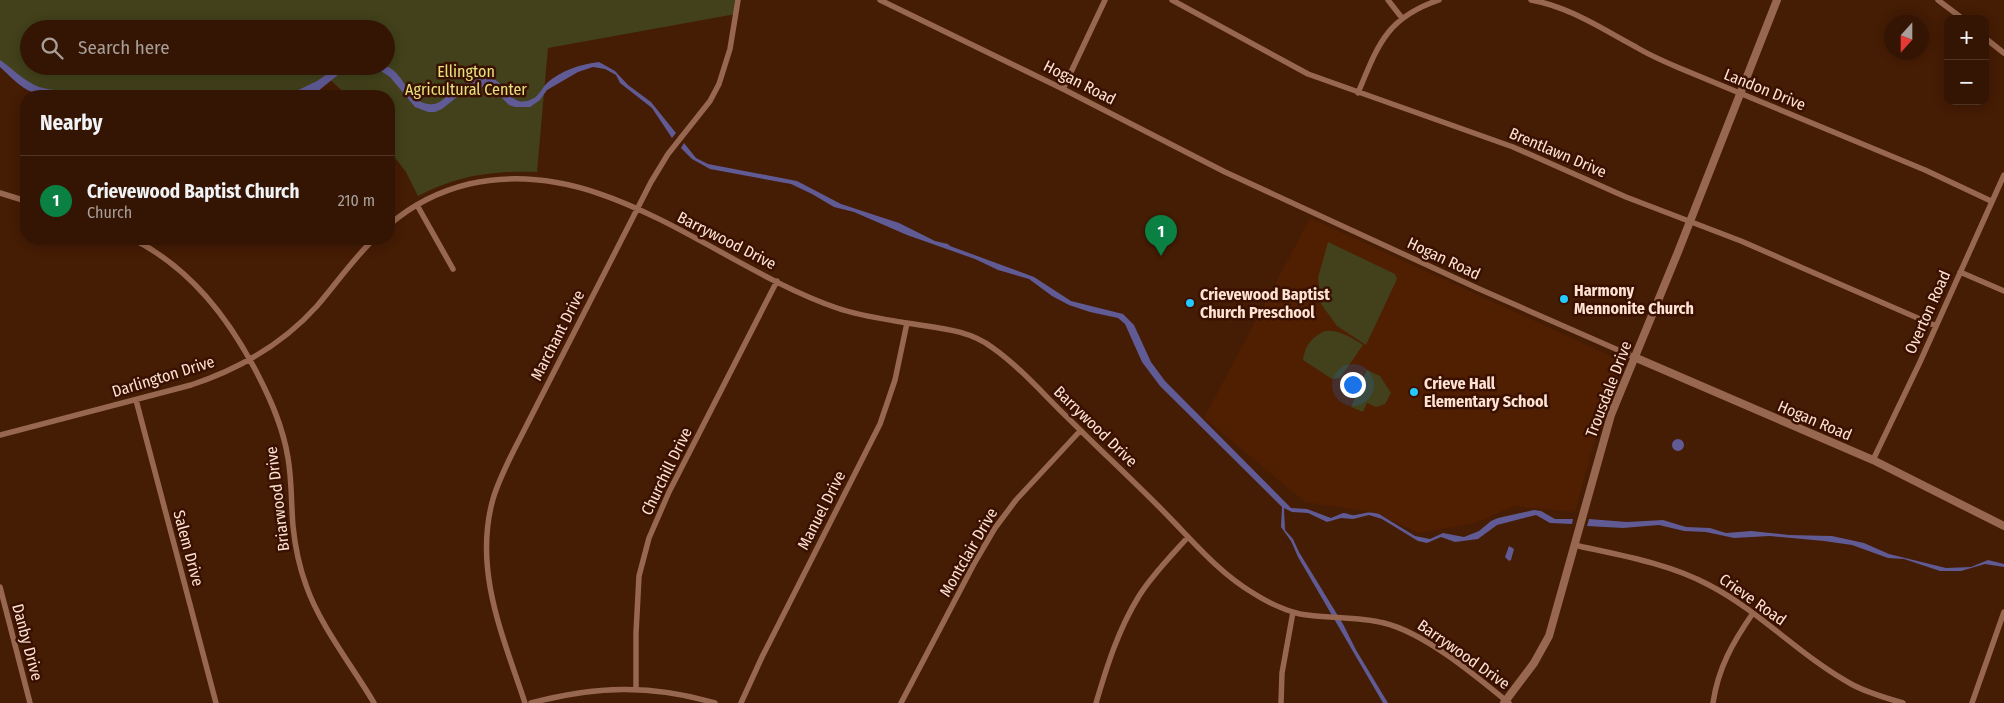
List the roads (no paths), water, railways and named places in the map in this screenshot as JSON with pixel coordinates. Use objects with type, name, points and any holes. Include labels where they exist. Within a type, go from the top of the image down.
[{"type":"street","name":"Marchant Drive","points":[[525,703],[497,620],[489,583],[486,550],[491,509],[506,468],[636,209],[665,159],[710,100],[719,84],[730,50],[738,0]]},
{"type":"street","name":"Hogan Road","points":[[880,0],[1062,89],[1225,172],[1477,288],[1873,460],[2004,526]]},
{"type":"street","points":[[1062,89],[1105,0]]},
{"type":"street","name":"Brentlawn Drive","points":[[1172,0],[1295,68],[1358,93],[1513,147],[1626,197],[1784,259],[1936,326]]},
{"type":"street","points":[[1388,0],[1402,18]]},
{"type":"street","points":[[1358,93],[1378,46],[1392,28],[1412,11],[1439,0]]},
{"type":"street","name":"Landon Drive","points":[[1531,0],[1576,14],[1645,52],[1739,94],[1925,170],[1991,200]]},
{"type":"street","name":"Trousdale Drive","points":[[1506,702],[1534,663],[1547,639],[1611,414],[1777,0]]},
{"type":"street","points":[[1938,0],[1958,15]]},
{"type":"street","points":[[1989,41],[2004,53]]},
{"type":"street","name":"Overton Road","points":[[1873,460],[2004,175]]},
{"type":"street","points":[[395,221],[417,205],[463,186],[486,181],[510,179],[572,186],[607,196],[636,209]]},
{"type":"street","points":[[0,193],[20,199]]},
{"type":"street","points":[[417,205],[453,269]]},
{"type":"street","name":"Barrywood Drive","points":[[636,209],[777,281],[835,308],[859,315],[966,333],[983,341],[1012,363],[1237,583],[1260,598],[1293,612],[1387,623],[1419,637],[1506,702]]},
{"type":"street","name":"Briarwood Drive","points":[[143,245],[168,260],[197,286],[223,315],[250,360],[272,404],[285,438],[290,471],[295,543],[306,587],[320,616],[374,703]]},
{"type":"street","name":"Darlington Drive","points":[[0,435],[136,400],[210,378],[250,360],[280,341],[315,308],[369,245]]},
{"type":"street","points":[[1960,272],[2004,291]]},
{"type":"street","name":"Churchill Drive","points":[[636,689],[637,608],[640,568],[649,538],[669,492],[777,281]]},
{"type":"street","name":"Manuel Drive","points":[[741,703],[762,657],[880,424],[895,380],[908,323]]},
{"type":"street","name":"Salem Drive","points":[[136,400],[216,703]]},
{"type":"street","name":"Montclair Drive","points":[[901,703],[975,562],[995,528],[1016,500],[1080,431]]},
{"type":"street","points":[[1096,703],[1110,656],[1134,604],[1152,578],[1188,537]]},
{"type":"street","name":"Crieve Road","points":[[1574,545],[1682,573],[1709,585],[1753,613],[1842,679],[1871,693],[1903,703]]},
{"type":"street","name":"Danby Drive","points":[[0,587],[30,703]]},
{"type":"street","points":[[1280,703],[1282,673],[1293,612]]},
{"type":"street","points":[[1972,703],[2004,612]]},
{"type":"street","points":[[1713,703],[1724,660],[1753,613]]},
{"type":"street","points":[[531,703],[577,692],[636,689],[681,694],[716,703]]},
{"type":"place","name":"Crievewood Baptist Church","points":[[1161,256]]},
{"type":"place","name":"Harmony Mennonite Church","points":[[1564,299]]},
{"type":"place","name":"Crievewood Baptist Church Preschool","points":[[1190,303]]},
{"type":"place","name":"Crieve Hall Elementary School","points":[[1414,392]]},
{"type":"park label","name":"Ellington Agricultural Center","points":[[466,80]]}]
